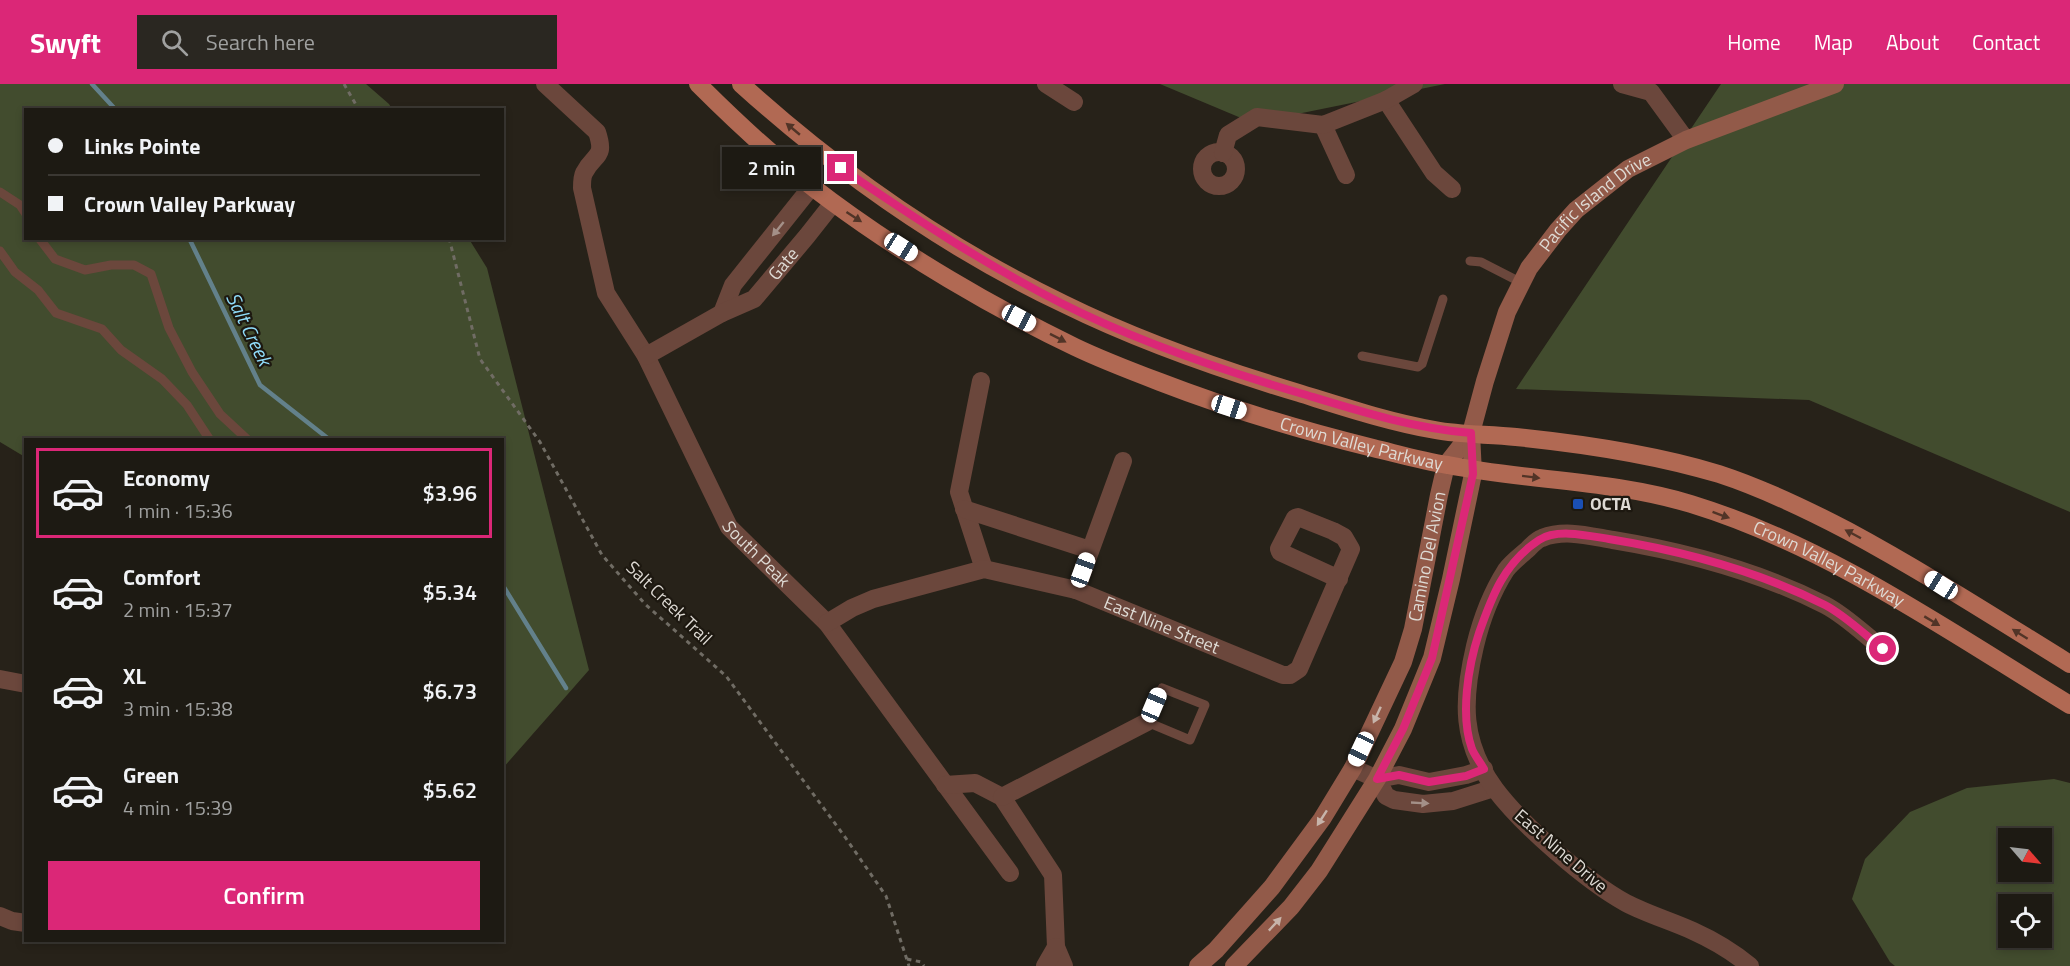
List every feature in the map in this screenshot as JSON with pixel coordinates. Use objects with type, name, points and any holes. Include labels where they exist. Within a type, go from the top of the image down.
[{"type":"main road","name":"Crown Valley Parkway","points":[[698,84],[726,112],[833,202],[1000,308],[1077,348],[1208,400],[1291,427],[1446,465],[1654,495],[1690,504],[1798,545],[1864,580],[2070,705]]},
{"type":"main road","name":"Crown Valley Parkway","points":[[741,84],[841,168],[970,253],[1063,304],[1150,342],[1360,413],[1437,430],[1575,444],[1644,455],[1722,475],[1783,498],[1880,548],[2070,664]]},
{"type":"main road","name":"Pacific Island Drive","points":[[1471,433],[1485,381],[1508,312],[1529,268],[1576,210],[1628,169],[1686,140],[1835,84]]},
{"type":"main road","name":"Camino Del Avion","points":[[1198,966],[1272,886],[1322,819],[1353,768],[1403,662],[1413,628],[1446,465],[1471,433]]},
{"type":"main road","name":"Camino Del Avion","points":[[1234,966],[1291,907],[1319,872],[1377,779],[1403,729],[1432,658],[1468,498],[1473,469],[1471,433]]},
{"type":"street","name":"South Peak","points":[[544,84],[597,132],[600,153],[583,174],[582,188],[606,293],[646,356],[729,527],[827,623],[1010,873]]},
{"type":"street","points":[[1046,84],[1074,102]]},
{"type":"street","points":[[1223,153],[1228,135],[1257,117],[1323,125],[1386,100],[1414,84]]},
{"type":"street","points":[[1622,84],[1651,92],[1686,140]]},
{"type":"street","points":[[1386,100],[1434,173],[1452,189]]},
{"type":"street","points":[[1323,125],[1346,176]]},
{"type":"street","name":"Gate","points":[[722,313],[733,285],[812,186]]},
{"type":"street","name":"Gate","points":[[646,356],[722,313],[754,299],[833,202]]},
{"type":"street","points":[[752,261],[773,277]]},
{"type":"street","points":[[981,381],[959,492],[984,569]]},
{"type":"street","points":[[1076,590],[1123,461]]},
{"type":"street","points":[[964,509],[1090,550]]},
{"type":"street","name":"East Nine Drive","points":[[1750,966],[1735,954],[1695,932],[1627,903],[1603,889],[1549,844],[1517,814],[1494,788],[1472,749],[1466,715],[1467,681],[1476,642],[1489,603],[1507,568],[1540,538],[1571,532],[1663,548],[1787,587],[1828,607],[1883,649]]},
{"type":"street","name":"East Nine Street","points":[[827,623],[873,599],[984,569],[1076,590],[1283,675],[1290,675],[1299,669],[1339,579]]},
{"type":"street","points":[[0,679],[24,684]]},
{"type":"street","points":[[1002,797],[1147,722]]},
{"type":"street","points":[[1353,768],[1377,779],[1399,775],[1429,782],[1466,776],[1484,769]]},
{"type":"street","points":[[1448,778],[1453,801]]},
{"type":"street","points":[[1377,779],[1386,796],[1394,800],[1423,804],[1453,801],[1494,788]]},
{"type":"street","points":[[945,784],[975,783],[1002,797],[1053,875],[1056,947],[1064,966]]},
{"type":"street","points":[[0,916],[24,923]]},
{"type":"street","points":[[1045,966],[1056,947]]},
{"type":"lane","points":[[0,192],[20,205],[24,211]]},
{"type":"lane","points":[[41,240],[55,259],[85,270],[111,265],[134,265],[151,274],[170,328],[192,372],[220,414],[246,438]]},
{"type":"lane","points":[[0,251],[15,272],[38,290],[56,313],[102,329],[121,350],[162,379],[187,405],[209,438]]},
{"type":"lane","points":[[1470,261],[1480,262],[1522,283]]},
{"type":"lane","points":[[1362,356],[1418,367],[1422,364],[1443,298]]},
{"type":"lane","points":[[1162,688],[1205,705],[1190,740],[1147,722],[1162,688]]},
{"type":"path","points":[[344,84],[358,108]]},
{"type":"path","name":"Salt Creek Trail","points":[[450,240],[480,359],[540,442],[602,555],[645,604],[726,676],[886,896],[909,966]]},
{"type":"path","points":[[907,959],[921,962],[924,966]]},
{"type":"green space","points":[[0,84],[366,84],[391,108],[24,108],[24,240],[470,240],[487,268],[589,670],[504,767],[504,438],[24,438],[24,456],[0,442]]},
{"type":"green space","points":[[1160,84],[1445,84],[1253,123]]},
{"type":"green space","points":[[1721,84],[2070,84],[2070,512],[1809,400],[1516,389]]},
{"type":"green space","points":[[2054,779],[2070,783],[2070,966],[1895,966],[1890,962],[1852,899],[1865,859],[1910,812],[1967,788]]},
{"type":"waterway","name":"Salt Creek","points":[[92,84],[114,108]]},
{"type":"waterway","name":"Salt Creek","points":[[190,240],[260,385],[327,438]]},
{"type":"waterway","name":"Salt Creek","points":[[504,587],[566,688]]},
{"type":"place","name":"OCTA","points":[[1578,504]]},
{"type":"route","points":[[841,168],[970,253],[1063,304],[1106,324],[1251,379],[1360,413],[1437,430],[1471,433],[1473,474],[1432,658],[1403,729],[1377,779],[1399,775],[1429,782],[1466,776],[1484,769],[1472,749],[1466,715],[1467,681],[1476,642],[1489,603],[1507,568],[1540,538],[1571,532],[1663,548],[1740,571],[1787,587],[1828,607],[1883,649]]}]
